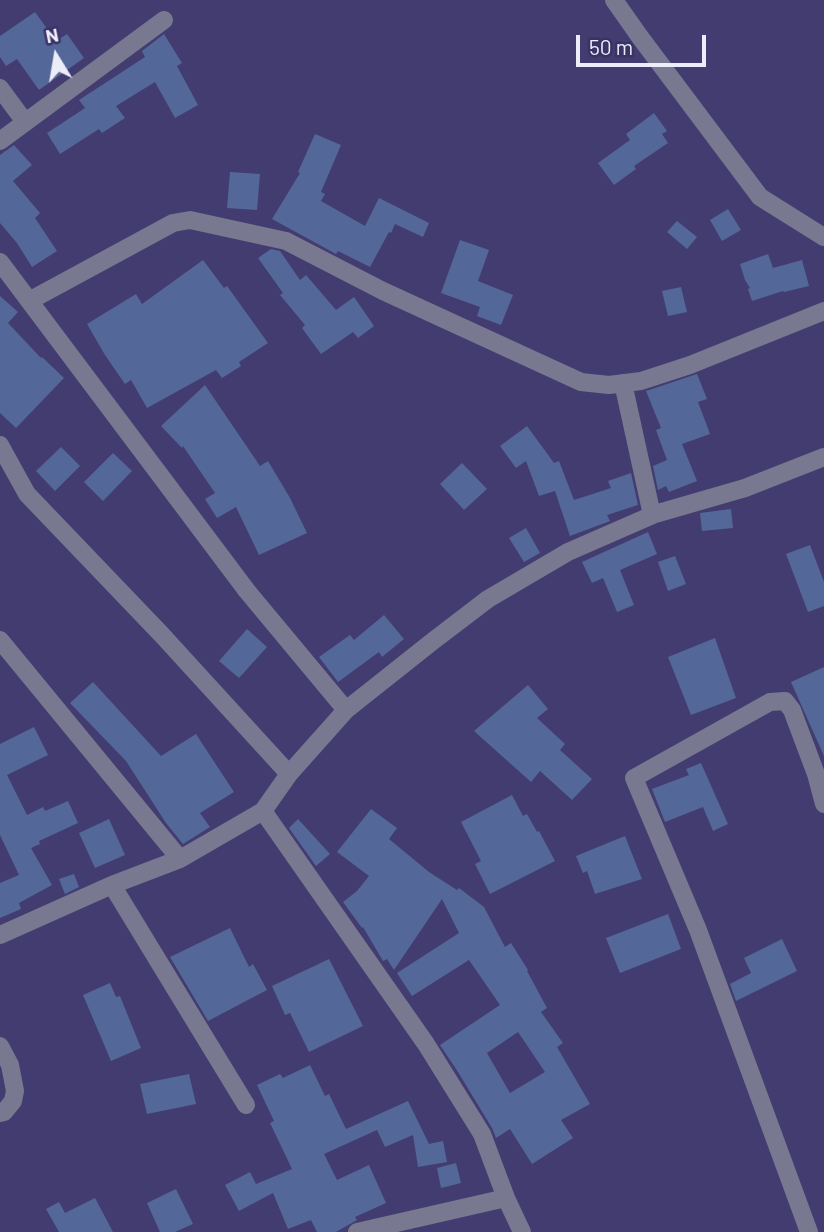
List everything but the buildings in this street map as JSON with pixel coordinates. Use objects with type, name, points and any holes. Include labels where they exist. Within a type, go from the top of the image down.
[{"type":"street","points":[[614,0],[760,197],[824,237]]},
{"type":"street","points":[[0,141],[164,20]]},
{"type":"street","points":[[0,88],[25,122]]},
{"type":"street","points":[[29,301],[173,223],[190,220],[286,241],[383,291],[580,382],[609,385],[641,381],[690,365],[824,311]]},
{"type":"street","points":[[0,261],[247,591],[346,710]]},
{"type":"street","points":[[623,383],[652,515]]},
{"type":"street","points":[[0,445],[27,494],[162,635],[289,774]]},
{"type":"street","points":[[0,934],[112,885],[180,859],[263,811],[289,774],[346,710],[488,599],[568,552],[652,515],[745,488],[824,457]]},
{"type":"street","points":[[0,640],[180,859]]},
{"type":"street","points":[[809,1232],[698,930],[635,778],[770,702],[785,701],[792,710],[824,804]]},
{"type":"street","points":[[263,811],[426,1044],[482,1134],[522,1232]]},
{"type":"street","points":[[112,885],[246,1105]]},
{"type":"street","points":[[0,1046],[10,1065],[15,1091],[13,1101],[0,1113]]},
{"type":"street","points":[[357,1232],[506,1198]]}]
